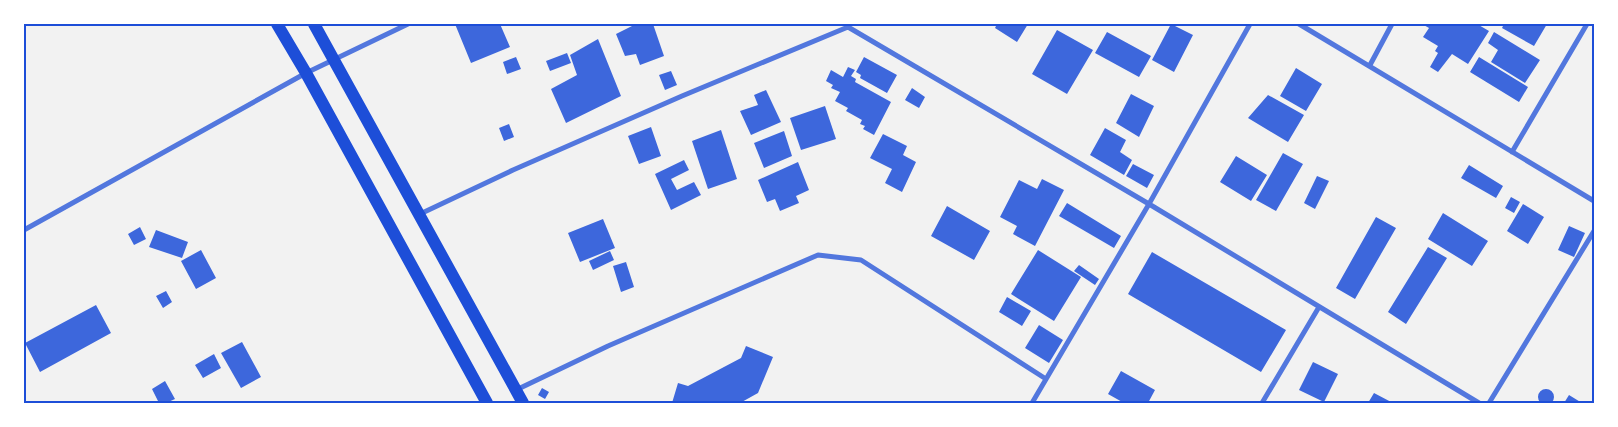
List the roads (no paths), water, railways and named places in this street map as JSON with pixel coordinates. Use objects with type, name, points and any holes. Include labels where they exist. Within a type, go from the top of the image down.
[{"type":"main road","points":[[277,24],[306,73],[487,403]]},
{"type":"main road","points":[[314,24],[523,403]]},
{"type":"street","points":[[24,230],[306,73],[335,61],[408,24]]},
{"type":"street","points":[[1032,403],[1149,204],[1250,24]]},
{"type":"street","points":[[1299,24],[1594,201]]},
{"type":"street","points":[[1370,65],[1392,24]]},
{"type":"street","points":[[1512,152],[1587,24]]},
{"type":"street","points":[[418,215],[566,146],[847,25],[1479,403]]},
{"type":"street","points":[[1489,403],[1594,231]]},
{"type":"street","points":[[516,390],[608,346],[818,255],[862,260],[1046,379]]},
{"type":"street","points":[[1262,403],[1319,307]]}]
